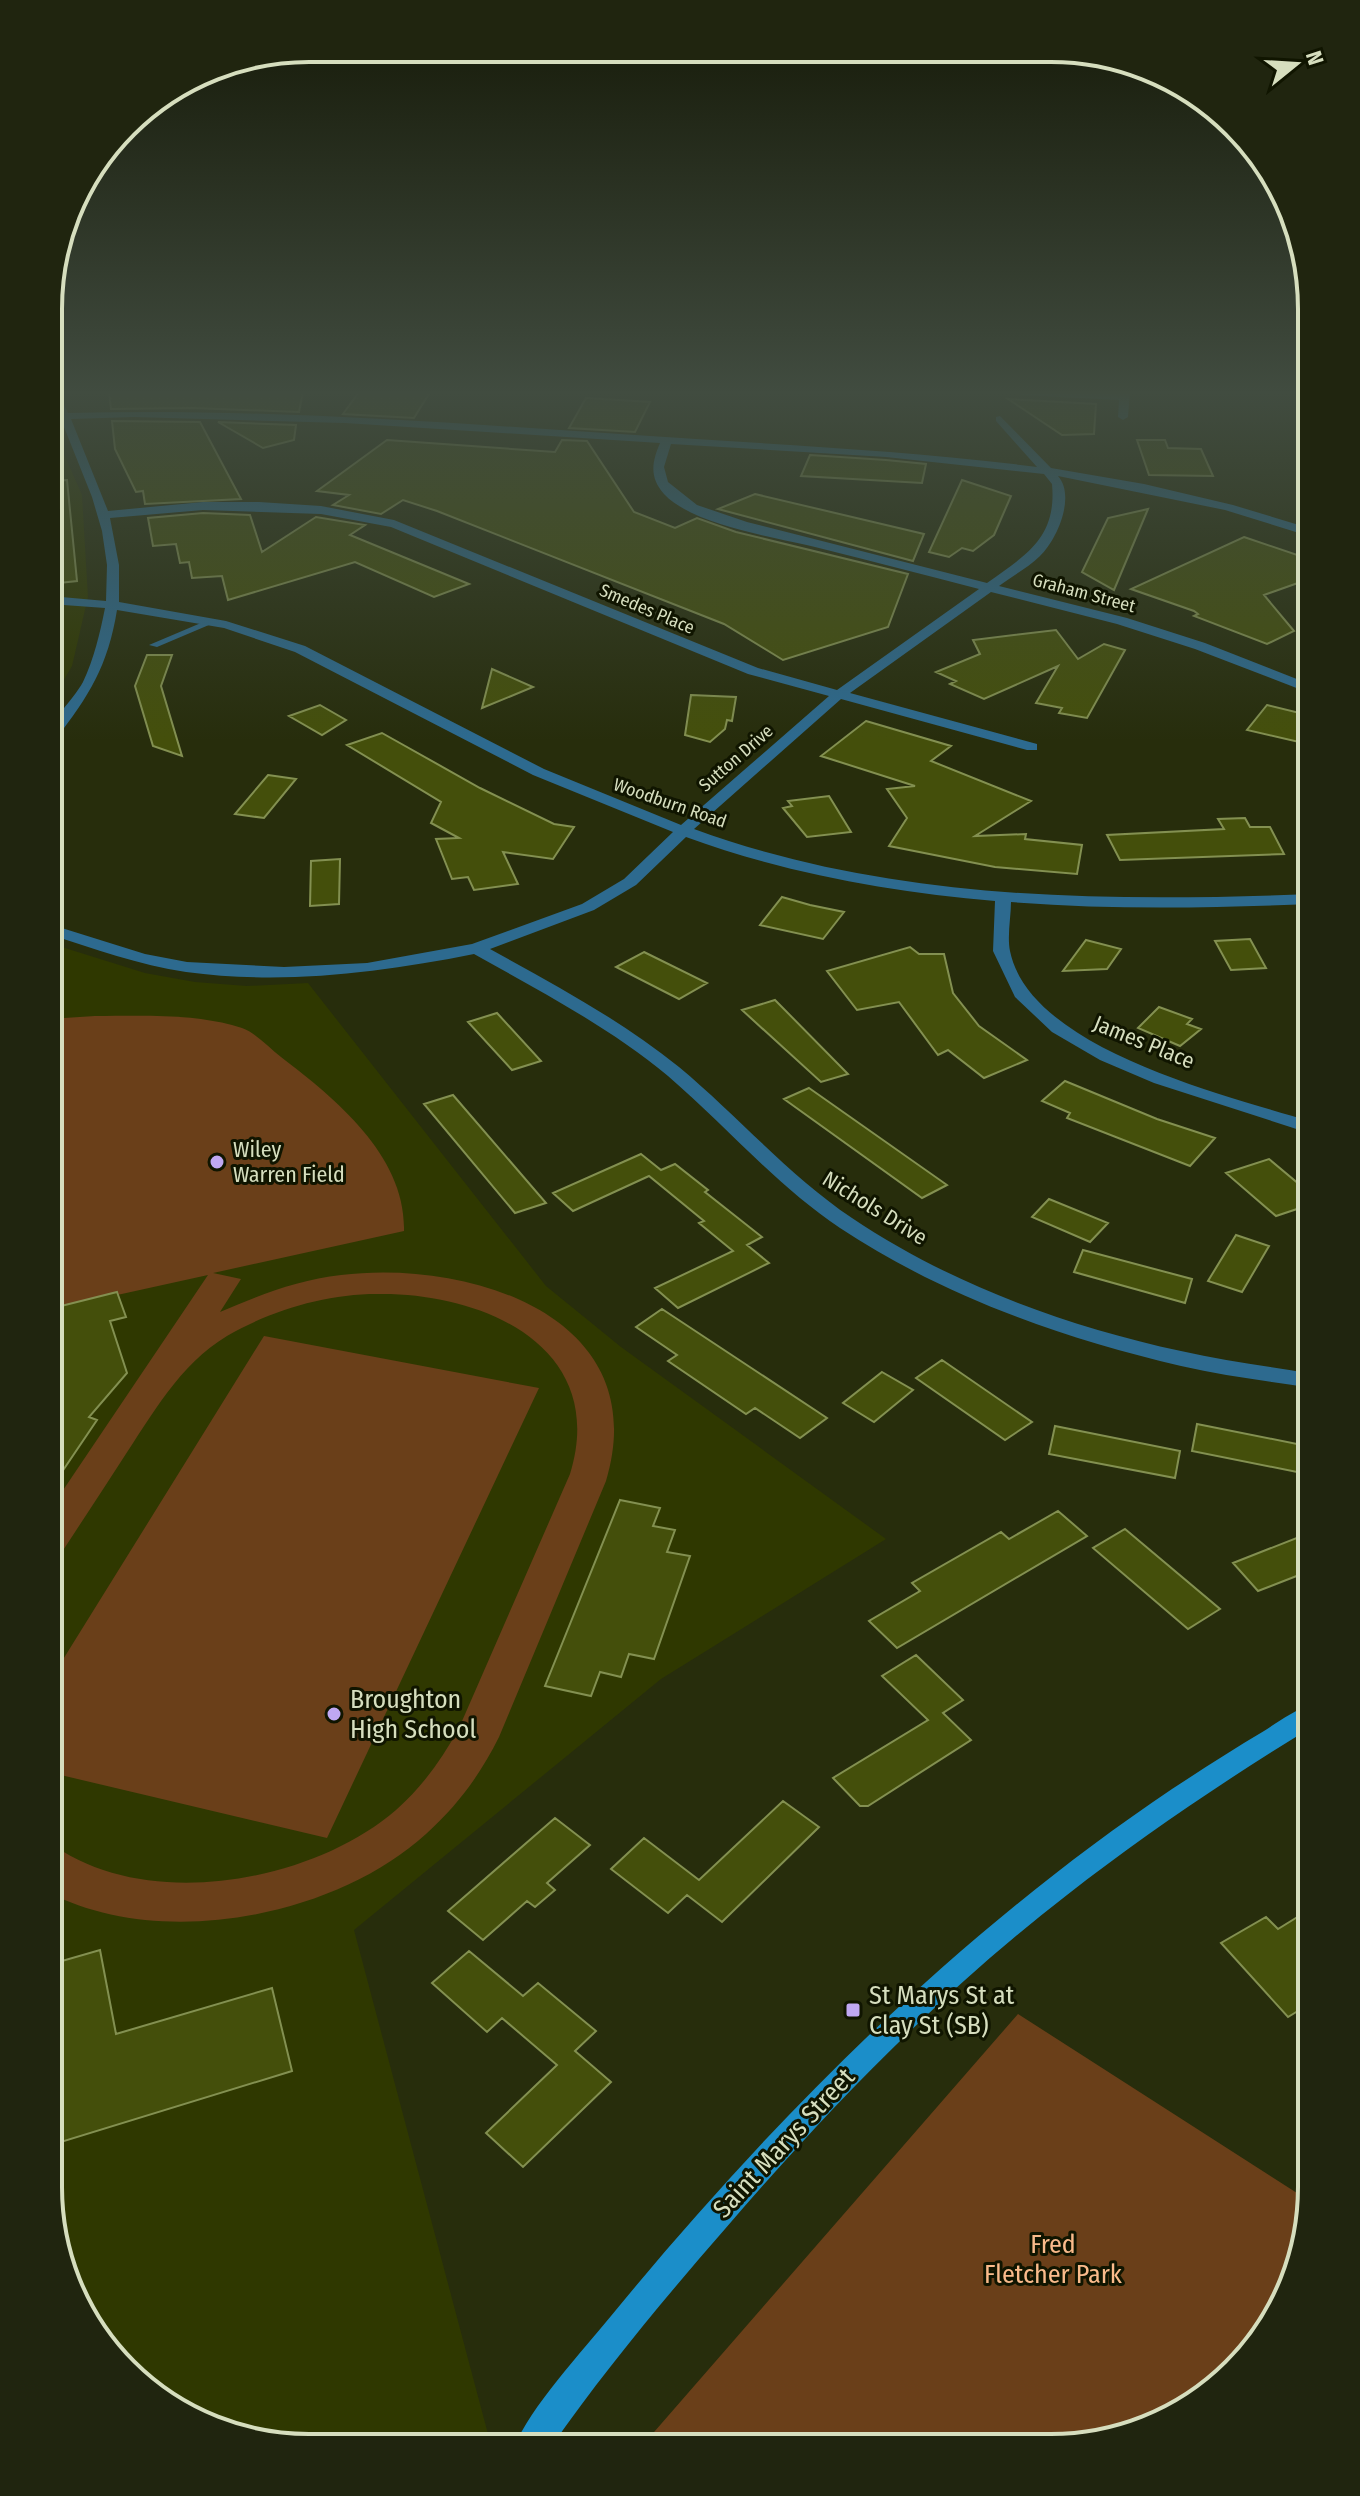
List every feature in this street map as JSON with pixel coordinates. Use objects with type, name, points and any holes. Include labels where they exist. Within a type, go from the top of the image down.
[{"type":"main road","name":"Saint Marys Street","points":[[539,2434],[583,2371],[777,2143],[918,2003],[1086,1861],[1252,1748],[1297,1722]]},
{"type":"street","points":[[62,721],[91,677],[115,603],[114,558],[103,508]]},
{"type":"street","name":"Smedes Place","points":[[106,515],[217,508]]},
{"type":"street","name":"Smedes Place","points":[[297,508],[394,524],[716,658],[837,696],[1032,747]]},
{"type":"street","name":"Graham Street","points":[[696,508],[743,525],[1162,633],[1298,685]]},
{"type":"street","name":"Sutton Drive","points":[[62,933],[142,958],[234,972],[367,968],[476,948],[568,916],[606,898],[630,882],[683,831],[837,696],[1028,562],[1054,527],[1058,508]]},
{"type":"street","points":[[1229,508],[1298,529]]},
{"type":"street","name":"Woodburn Road","points":[[62,601],[115,603],[211,622],[312,654],[523,766],[683,831],[855,878],[1003,900],[1116,905],[1298,899]]},
{"type":"street","name":"James Place","points":[[1003,900],[999,936],[1007,970],[1024,999],[1060,1029],[1084,1046],[1137,1070],[1298,1123]]},
{"type":"street","name":"Nichols Drive","points":[[476,948],[626,1035],[674,1072],[812,1200],[882,1245],[971,1289],[1061,1324],[1164,1355],[1297,1378]]},
{"type":"lane","points":[[154,645],[211,622]]},
{"type":"shaded area","points":[[62,508],[83,508],[88,597],[72,666],[62,683]]},
{"type":"shaded area","name":"Broughton High School","points":[[62,947],[145,973],[195,982],[247,986],[308,983],[546,1286],[621,1347],[886,1539],[661,1679],[354,1930],[488,2434],[277,2432],[245,2426],[215,2415],[159,2383],[123,2350],[87,2296],[75,2266],[67,2235],[62,2187]]},
{"type":"green space","points":[[62,1018],[188,1018],[247,1030],[345,1111],[380,1154],[393,1178],[402,1204],[404,1231],[213,1273],[241,1279],[220,1312],[279,1289],[341,1275],[391,1273],[444,1277],[494,1290],[540,1310],[578,1340],[603,1377],[614,1424],[606,1481],[499,1737],[467,1789],[426,1834],[388,1863],[344,1886],[296,1904],[245,1916],[193,1921],[142,1920],[93,1910],[62,1898],[62,1849],[86,1864],[130,1877],[177,1883],[226,1880],[274,1871],[319,1856],[361,1835],[396,1810],[431,1772],[459,1728],[570,1474],[577,1430],[571,1392],[554,1361],[528,1336],[495,1317],[457,1303],[417,1296],[377,1294],[338,1297],[300,1305],[262,1318],[227,1336],[195,1361],[156,1409],[62,1552],[62,1492],[208,1275],[62,1307]]},
{"type":"green space","points":[[264,1336],[539,1388],[327,1838],[62,1775],[62,1661]]},
{"type":"green space","name":"Fred Fletcher Park","points":[[1018,2014],[1297,2193],[1290,2251],[1265,2310],[1247,2337],[1226,2362],[1201,2383],[1160,2409],[1130,2421],[1083,2432],[1051,2434],[652,2434]]},
{"type":"building","points":[[62,508],[70,508],[77,581],[62,583]]},
{"type":"building","points":[[352,508],[390,508],[381,514]]},
{"type":"building","points":[[429,508],[632,508],[675,528],[697,518],[736,532],[908,574],[888,627],[783,660],[724,624]]},
{"type":"building","points":[[816,508],[924,534],[913,561],[718,509]]},
{"type":"building","points":[[949,508],[1006,508],[994,535],[973,551],[962,548],[949,557],[929,552]]},
{"type":"building","points":[[1148,509],[1114,590],[1082,572],[1108,518]]},
{"type":"building","points":[[203,513],[250,515],[262,552],[316,517],[365,525],[350,535],[469,584],[434,597],[355,562],[228,600],[222,576],[192,578],[189,562],[180,563],[176,544],[153,546],[148,518]]},
{"type":"building","points":[[1244,537],[1298,555],[1298,583],[1264,595],[1294,631],[1267,644],[1194,616],[1198,614],[1194,611],[1131,589]]},
{"type":"building","points":[[1056,630],[1078,659],[1104,644],[1125,650],[1087,718],[1059,713],[1062,708],[1036,703],[1058,666],[984,699],[950,684],[956,681],[936,672],[980,654],[973,640]]},
{"type":"building","points":[[147,655],[172,655],[161,686],[182,756],[153,746],[135,686]]},
{"type":"building","points":[[492,669],[533,687],[482,708]]},
{"type":"building","points":[[691,695],[736,697],[732,721],[727,720],[725,729],[710,742],[685,735]]},
{"type":"building","points":[[320,705],[346,720],[322,735],[289,716]]},
{"type":"building","points":[[1267,705],[1298,713],[1298,742],[1247,730]]},
{"type":"building","points":[[866,721],[951,746],[931,761],[1031,801],[975,836],[1026,834],[1025,839],[1082,845],[1077,874],[995,867],[889,846],[907,818],[887,789],[915,786],[821,756]]},
{"type":"building","points":[[382,733],[480,788],[554,824],[574,827],[553,859],[503,852],[518,884],[474,890],[468,877],[452,879],[436,839],[459,838],[431,823],[441,802],[347,745]]},
{"type":"building","points":[[268,775],[296,779],[264,818],[235,814]]},
{"type":"building","points":[[829,796],[851,832],[807,837],[783,808],[792,806],[788,801]]},
{"type":"building","points":[[1245,818],[1250,827],[1270,827],[1284,854],[1120,860],[1107,835],[1224,829],[1218,819]]},
{"type":"building","points":[[340,859],[339,904],[310,906],[311,861]]},
{"type":"building","points":[[782,897],[844,912],[823,939],[760,925]]},
{"type":"building","points":[[1250,939],[1266,968],[1231,970],[1215,941]]},
{"type":"building","points":[[1086,940],[1121,949],[1107,969],[1063,971]]},
{"type":"building","points":[[910,947],[919,954],[944,954],[953,993],[979,1026],[1027,1060],[984,1078],[948,1050],[938,1055],[899,1002],[857,1010],[827,971]]},
{"type":"building","points":[[644,952],[707,983],[679,999],[616,967]]},
{"type":"building","points":[[775,1000],[848,1074],[821,1082],[742,1010]]},
{"type":"building","points":[[1159,1007],[1192,1019],[1187,1024],[1201,1029],[1180,1046],[1138,1028]]},
{"type":"building","points":[[497,1013],[541,1061],[512,1070],[468,1022]]},
{"type":"building","points":[[1065,1081],[1157,1119],[1215,1138],[1190,1166],[1067,1118],[1070,1113],[1042,1101]]},
{"type":"building","points":[[809,1088],[947,1185],[922,1198],[784,1099]]},
{"type":"building","points":[[453,1095],[546,1203],[515,1213],[424,1104]]},
{"type":"building","points":[[641,1154],[661,1170],[675,1164],[708,1190],[705,1192],[762,1237],[747,1245],[769,1263],[678,1308],[655,1288],[733,1251],[699,1223],[704,1221],[649,1176],[573,1211],[553,1193]]},
{"type":"building","points":[[1269,1159],[1298,1183],[1298,1209],[1276,1216],[1226,1173]]},
{"type":"building","points":[[1049,1199],[1108,1223],[1090,1242],[1032,1217]]},
{"type":"building","points":[[1236,1235],[1269,1246],[1242,1292],[1208,1281]]},
{"type":"building","points":[[1083,1250],[1192,1279],[1185,1303],[1074,1272]]},
{"type":"building","points":[[117,1292],[126,1317],[110,1321],[127,1373],[89,1417],[97,1420],[62,1472],[62,1306]]},
{"type":"building","points":[[662,1309],[827,1418],[800,1438],[755,1408],[746,1414],[668,1361],[677,1355],[636,1327]]},
{"type":"building","points":[[942,1360],[1032,1422],[1005,1440],[916,1378]]},
{"type":"building","points":[[882,1372],[913,1390],[874,1422],[843,1403]]},
{"type":"building","points":[[1197,1424],[1297,1444],[1297,1472],[1192,1451]]},
{"type":"building","points":[[1055,1426],[1180,1451],[1175,1478],[1049,1454]]},
{"type":"building","points":[[620,1500],[660,1508],[653,1526],[675,1530],[667,1552],[690,1556],[654,1659],[629,1654],[621,1677],[600,1672],[591,1696],[545,1686]]},
{"type":"building","points":[[1058,1511],[1087,1536],[897,1648],[869,1621],[920,1591],[912,1583],[1001,1532],[1009,1539]]},
{"type":"building","points":[[1125,1529],[1220,1609],[1188,1629],[1093,1548]]},
{"type":"building","points":[[1297,1538],[1297,1576],[1258,1591],[1233,1563]]},
{"type":"building","points":[[916,1655],[963,1700],[943,1713],[971,1740],[868,1806],[860,1806],[833,1778],[928,1720],[882,1676]]},
{"type":"building","points":[[783,1801],[819,1827],[722,1922],[687,1895],[668,1913],[611,1869],[644,1838],[699,1880]]},
{"type":"building","points":[[555,1818],[590,1845],[547,1883],[555,1890],[535,1907],[527,1901],[483,1940],[448,1911]]},
{"type":"building","points":[[1266,1917],[1278,1929],[1297,1917],[1297,2011],[1288,2017],[1221,1943]]},
{"type":"building","points":[[100,1950],[116,2034],[272,1988],[292,2071],[62,2142],[62,1961]]},
{"type":"building","points":[[469,1951],[523,1996],[538,1983],[596,2031],[575,2051],[611,2082],[523,2167],[486,2133],[557,2065],[502,2018],[487,2032],[432,1983]]},
{"type":"place","name":"Wiley Warren Field","points":[[217,1162]]},
{"type":"place","name":"Broughton High School","points":[[334,1714]]},
{"type":"place","name":"St Marys St at Clay St (SB)","points":[[853,2010]]}]
